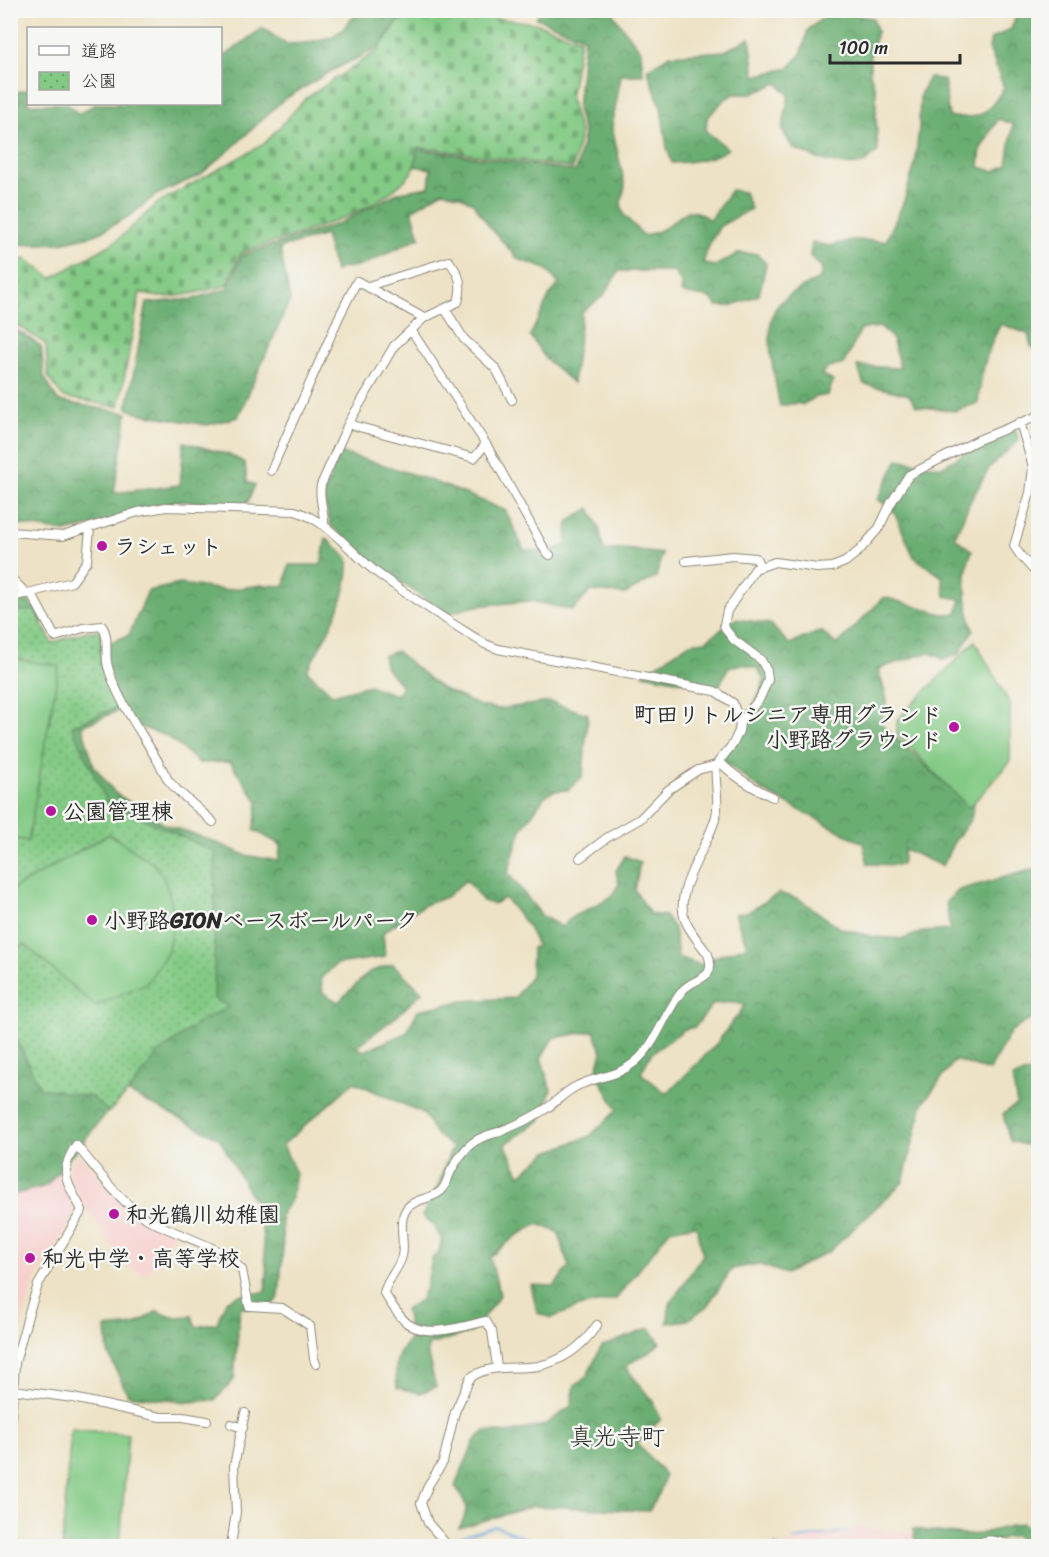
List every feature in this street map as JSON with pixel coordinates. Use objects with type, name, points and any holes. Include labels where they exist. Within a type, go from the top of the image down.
[{"type":"street","points":[[324,526],[325,518],[319,494],[321,485],[348,424],[394,346],[424,318],[458,302],[462,289],[457,270],[449,261],[368,286]]},
{"type":"street","points":[[271,471],[357,281],[424,318]]},
{"type":"street","points":[[445,309],[464,339],[496,369],[512,400]]},
{"type":"street","points":[[411,330],[486,444],[546,552],[550,555]]},
{"type":"street","points":[[740,723],[765,690],[768,680],[767,671],[761,660],[728,634],[724,619],[727,610],[751,574],[760,566],[780,562],[826,568],[846,562],[879,528],[891,503],[909,475],[978,440],[1038,416]]},
{"type":"street","points":[[1020,422],[1033,466],[1030,493],[1014,546],[1038,575]]},
{"type":"street","points":[[348,424],[474,458],[486,444]]},
{"type":"street","points":[[10,532],[63,536],[138,512],[166,507],[295,511],[307,515],[324,526],[378,574],[485,644],[498,649],[715,690],[733,703],[740,723],[739,731],[733,744],[717,763],[698,770],[675,785],[658,799],[640,819],[608,837],[580,858]]},
{"type":"street","points":[[16,596],[72,582],[87,561],[90,529]]},
{"type":"street","points":[[686,561],[733,556],[756,558],[760,566]]},
{"type":"street","points":[[10,577],[29,594],[55,638],[83,628],[102,626],[105,630],[107,665],[117,692],[168,780],[213,822]]},
{"type":"street","points":[[717,763],[758,791],[773,796]]},
{"type":"street","points":[[497,1367],[492,1331],[486,1321],[445,1330],[414,1328],[400,1316],[384,1293],[402,1256],[401,1236],[404,1215],[410,1206],[440,1192],[447,1183],[449,1173],[458,1159],[477,1140],[506,1130],[546,1109],[575,1086],[615,1074],[636,1062],[657,1036],[681,993],[688,986],[706,976],[710,960],[684,917],[683,901],[689,879],[717,814],[717,763]]},
{"type":"street","points":[[10,1438],[14,1390],[13,1360],[38,1285],[82,1210],[64,1178],[65,1166],[76,1145],[121,1197],[145,1218],[222,1254],[239,1266],[242,1270],[249,1306],[282,1308],[310,1326],[316,1364]]},
{"type":"street","points":[[448,1546],[428,1522],[421,1508],[422,1496],[443,1462],[455,1412],[468,1382],[473,1375],[497,1367],[538,1366],[566,1355],[578,1349],[597,1325]]},
{"type":"street","points":[[14,1390],[73,1398],[160,1417],[183,1417],[207,1421]]},
{"type":"street","points":[[231,1546],[235,1525],[234,1466],[244,1413]]},
{"type":"street","points":[[231,1424],[243,1428]]},
{"type":"street","points":[[974,1546],[982,1540],[1004,1543]]},
{"type":"shaded area","name":"和光鶴川幼稚園","points":[[79,1154],[117,1198],[175,1233],[146,1276],[125,1264],[87,1210],[70,1178],[70,1167]]},
{"type":"shaded area","name":"和光中学・高等学校","points":[[60,1169],[60,1180],[77,1210],[34,1282],[12,1357],[11,1377],[11,1186]]},
{"type":"shaded area","points":[[854,1527],[914,1533],[916,1546],[777,1546],[850,1532]]},
{"type":"green space","points":[[406,10],[436,11],[535,23],[580,39],[570,98],[580,133],[573,168],[418,147],[413,170],[396,188],[377,201],[332,222],[241,253],[226,286],[171,297],[140,292],[119,407],[63,397],[48,377],[46,344],[11,321],[11,260],[25,259],[52,278],[115,242],[159,202],[264,144],[305,99],[378,50]]},
{"type":"green space","points":[[366,11],[404,11],[378,48],[331,71],[283,100],[200,175],[156,195],[131,215],[95,235],[61,243],[11,245],[11,93],[27,90],[27,105],[69,105],[78,114],[94,105],[222,105],[222,56],[262,28],[286,44],[305,43],[331,37],[343,29],[352,18]]},
{"type":"green space","points":[[540,11],[615,11],[614,16],[641,51],[643,75],[621,75],[612,127],[625,186],[621,202],[623,214],[644,236],[663,229],[687,211],[697,212],[710,220],[731,190],[744,192],[751,209],[720,226],[710,243],[703,263],[715,266],[739,253],[757,254],[766,264],[759,295],[731,306],[717,306],[711,298],[681,293],[682,284],[673,271],[619,271],[603,296],[582,312],[573,383],[546,359],[530,336],[550,295],[559,284],[546,269],[518,259],[489,226],[473,203],[461,196],[443,191],[412,210],[420,237],[363,265],[339,269],[335,272],[325,235],[280,248],[290,300],[238,417],[207,425],[137,413],[127,408],[147,303],[192,299],[227,289],[242,255],[338,224],[399,192],[429,187],[431,169],[401,164],[403,153],[419,149],[576,171],[584,134],[577,109],[584,38],[536,18]]},
{"type":"green space","points":[[831,11],[873,18],[877,32],[870,56],[870,73],[876,91],[878,151],[863,164],[845,165],[818,159],[793,148],[782,130],[789,95],[777,83],[752,94],[734,94],[725,99],[707,118],[706,131],[728,149],[708,158],[672,163],[667,148],[661,107],[647,69],[670,55],[725,51],[750,38],[755,76],[789,68],[801,54],[808,30]]},
{"type":"green space","points":[[1018,11],[1038,11],[1038,352],[1031,346],[1028,334],[1001,324],[985,362],[978,403],[955,411],[916,406],[909,395],[864,384],[857,366],[900,368],[892,338],[881,327],[861,329],[844,364],[827,368],[821,374],[833,381],[828,395],[816,397],[802,405],[797,403],[780,406],[772,360],[771,324],[773,314],[780,303],[793,293],[820,279],[822,268],[810,256],[812,242],[829,246],[852,240],[886,241],[904,201],[915,164],[920,95],[929,77],[944,80],[949,117],[969,117],[982,113],[1004,88],[989,48],[991,39],[1011,29]],"holes":[[[998,119],[1013,124],[1007,165],[994,171],[979,167],[981,148]]]},
{"type":"green space","points":[[10,326],[41,346],[44,377],[58,401],[127,413],[114,493],[180,485],[184,442],[230,455],[245,463],[247,482],[255,485],[247,504],[178,501],[139,514],[65,532],[11,523]]},
{"type":"green space","points":[[1014,427],[1019,440],[990,467],[970,502],[955,537],[972,551],[967,571],[966,590],[973,630],[959,654],[944,660],[929,652],[878,669],[887,700],[881,724],[952,790],[975,799],[971,819],[954,842],[942,866],[904,849],[902,865],[868,864],[863,843],[763,791],[722,760],[761,691],[764,679],[757,668],[743,664],[729,667],[718,688],[643,674],[690,643],[705,641],[736,619],[770,624],[789,644],[821,631],[837,645],[884,597],[942,614],[957,614],[961,599],[945,596],[942,577],[914,557],[894,512],[878,499],[898,459],[942,467]]},
{"type":"green space","points":[[340,453],[424,478],[506,511],[524,550],[549,552],[566,545],[568,522],[590,508],[599,528],[604,551],[625,549],[662,554],[656,577],[625,594],[591,591],[573,610],[530,601],[476,606],[446,614],[378,566],[331,526],[323,496]]},
{"type":"green space","points":[[326,538],[348,558],[348,573],[341,602],[307,671],[333,695],[369,685],[396,695],[402,686],[386,668],[383,656],[396,651],[441,688],[480,706],[499,709],[550,702],[588,714],[583,776],[568,790],[553,791],[544,797],[521,830],[508,873],[542,916],[562,927],[572,917],[611,897],[619,884],[616,871],[625,856],[640,862],[635,890],[650,914],[665,916],[674,928],[678,957],[701,965],[715,957],[747,946],[735,914],[750,911],[779,893],[799,899],[840,928],[874,937],[903,939],[922,932],[950,930],[946,902],[959,890],[1038,868],[1038,1015],[1011,1031],[989,1071],[955,1060],[923,1103],[903,1182],[830,1251],[786,1274],[758,1264],[732,1269],[707,1306],[688,1320],[667,1323],[670,1304],[703,1255],[696,1225],[670,1230],[616,1299],[582,1306],[551,1318],[537,1313],[531,1285],[554,1286],[569,1267],[558,1232],[538,1224],[516,1236],[490,1257],[500,1295],[472,1332],[428,1345],[428,1356],[436,1387],[420,1393],[397,1388],[397,1361],[401,1350],[411,1337],[405,1310],[421,1300],[432,1259],[439,1252],[442,1239],[432,1224],[423,1216],[453,1148],[436,1134],[423,1113],[354,1082],[283,1145],[296,1174],[291,1200],[281,1214],[283,1248],[279,1297],[270,1307],[240,1308],[234,1380],[215,1400],[188,1402],[128,1395],[108,1353],[106,1328],[135,1325],[157,1311],[172,1317],[192,1316],[196,1327],[217,1323],[226,1301],[239,1295],[265,1292],[267,1274],[260,1213],[219,1138],[125,1091],[46,1186],[11,1195],[10,975],[54,774],[95,648],[129,635],[148,591],[180,584],[225,590],[262,585],[285,586],[289,565],[321,565]],"holes":[[[120,710],[131,724],[167,736],[199,763],[230,762],[258,802],[254,830],[281,845],[278,861],[245,855],[164,824],[115,793],[94,766],[82,726]],[[466,880],[483,901],[493,904],[505,898],[527,925],[537,946],[532,948],[531,975],[515,998],[463,1001],[418,1010],[406,1033],[364,1051],[356,1047],[396,1017],[422,992],[393,964],[369,972],[338,1002],[323,993],[321,978],[337,964],[385,957],[383,932],[424,905],[446,897]],[[732,1002],[745,1005],[717,1043],[667,1094],[641,1073],[651,1054],[685,1029],[695,1027],[713,1004]],[[594,1031],[602,1052],[596,1072],[617,1110],[590,1136],[548,1152],[520,1175],[505,1144],[540,1121],[551,1090],[541,1058],[553,1038]]]},
{"type":"green space","points":[[11,585],[37,610],[44,622],[19,633],[11,652]]},
{"type":"green space","points":[[11,611],[35,611],[52,643],[84,632],[99,630],[101,633],[101,666],[117,707],[72,726],[107,802],[215,852],[214,999],[229,1007],[202,1020],[157,1054],[132,1088],[109,1112],[92,1097],[40,1088],[11,1031]]},
{"type":"green space","name":"町田リトルシニア専用グランド 小野路グラウンド","points":[[975,641],[1010,704],[1010,762],[969,808],[897,734],[897,720]]},
{"type":"green space","points":[[10,658],[59,666],[28,841],[11,838]]},
{"type":"green space","name":"小野路GIONベースボールパーク","points":[[109,834],[153,863],[164,878],[171,901],[173,927],[167,953],[147,983],[95,1006],[24,944],[20,948],[11,940],[11,890]]},
{"type":"green space","points":[[1029,1072],[1038,1080],[1038,1148],[1010,1141],[1003,1114],[1017,1104],[1012,1078]]},
{"type":"green space","points":[[650,1328],[660,1343],[650,1352],[628,1364],[628,1370],[653,1402],[661,1419],[637,1443],[665,1475],[660,1492],[649,1511],[534,1506],[459,1528],[465,1516],[466,1506],[455,1486],[475,1440],[485,1431],[508,1433],[545,1425],[571,1406],[575,1385],[587,1376],[601,1347]]},
{"type":"green space","points":[[71,1429],[128,1434],[120,1546],[62,1546]]},
{"type":"green space","points":[[1022,1523],[1029,1528],[1038,1546],[1031,1546],[1015,1536],[1005,1537],[986,1546],[916,1546],[913,1529],[964,1535],[979,1534]]},
{"type":"waterway","points":[[449,1541],[495,1526],[537,1542],[563,1546]]},
{"type":"waterway","points":[[793,1540],[848,1531]]},
{"type":"place","name":"ラシェット","points":[[102,546]]},
{"type":"place","name":"町田リトルシニア専用グランド 小野路グラウンド","points":[[954,727]]},
{"type":"place","name":"公園管理棟","points":[[51,811]]},
{"type":"place","name":"小野路GIONベースボールパーク","points":[[92,920]]},
{"type":"place","name":"和光鶴川幼稚園","points":[[114,1214]]},
{"type":"place","name":"和光中学・高等学校","points":[[30,1258]]},
{"type":"district","name":"真光寺町","points":[[617,1437]]}]
